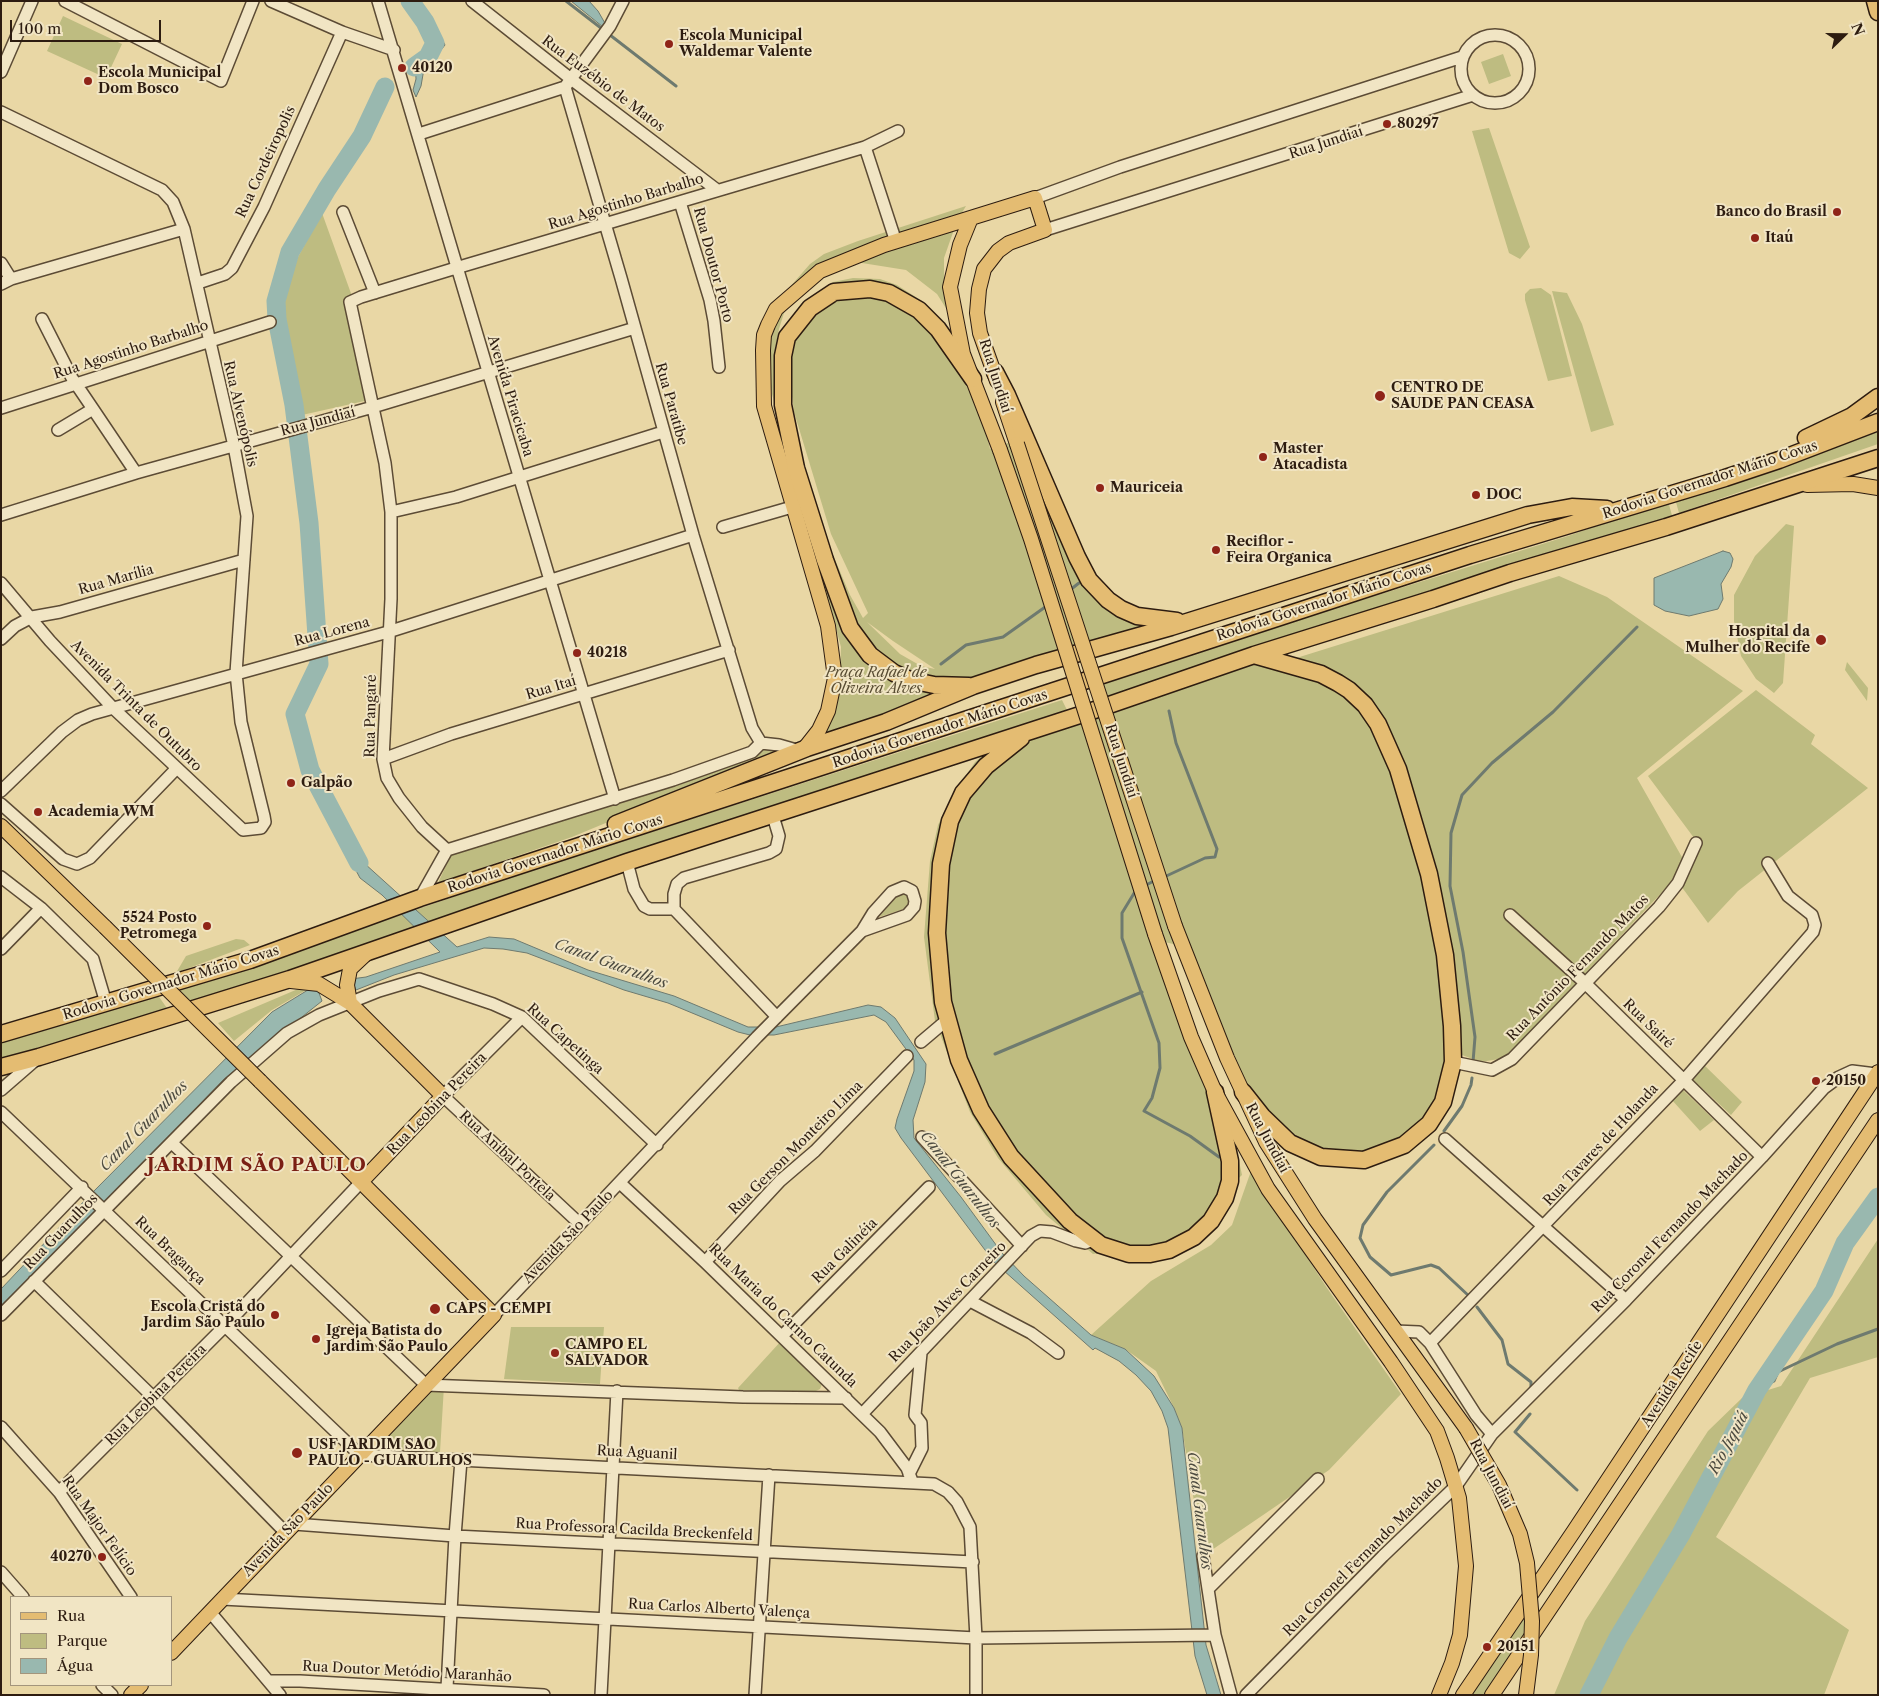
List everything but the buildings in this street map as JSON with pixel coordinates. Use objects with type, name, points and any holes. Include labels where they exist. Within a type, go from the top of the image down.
[{"type":"highway","points":[[1874,1],[1878,12]]},
{"type":"highway","points":[[973,379],[938,329],[919,310],[889,293],[870,289],[834,292],[810,308],[787,337],[783,356],[783,405],[796,468],[825,560],[850,628],[870,655],[894,673],[910,680],[934,685],[973,686]]},
{"type":"highway","points":[[994,372],[1007,395],[1077,557],[1089,580],[1108,600],[1121,609],[1155,619],[1187,622]]},
{"type":"highway","points":[[1725,478],[1773,452],[1826,430],[1852,416],[1878,397]]},
{"type":"highway","name":"Rodovia Governador Mário Covas","points":[[1,1034],[250,960],[420,898],[1470,555],[1725,478],[1779,460],[1878,422]]},
{"type":"highway","name":"Rodovia Governador Mário Covas","points":[[1,1066],[39,1058],[280,982],[627,862],[773,816],[1037,727],[1086,713],[1254,655],[1510,573],[1798,485],[1878,458]]},
{"type":"highway","points":[[534,861],[622,821],[802,750],[886,722],[973,686],[1036,665],[1187,622],[1528,515],[1572,507],[1622,509]]},
{"type":"highway","points":[[1243,1092],[1262,1116],[1290,1143],[1321,1157],[1364,1160],[1404,1145],[1429,1124],[1443,1102],[1453,1062],[1452,1026],[1445,955],[1429,874],[1398,769],[1378,724],[1364,705],[1349,690],[1338,683],[1321,674],[1254,655]]},
{"type":"highway","points":[[1037,727],[1008,747],[980,771],[959,801],[948,827],[941,864],[937,933],[940,978],[947,1020],[959,1060],[972,1090],[997,1137],[1022,1171],[1049,1200],[1093,1240],[1129,1254],[1159,1253],[1178,1246],[1194,1237],[1212,1221],[1228,1190],[1230,1172],[1228,1151],[1215,1092]]},
{"type":"main road","points":[[802,750],[819,730],[828,711],[835,678],[828,626],[764,406],[762,378],[764,335],[776,310],[820,270],[851,256],[1035,198],[1045,230]]},
{"type":"main road","name":"Rua Jundiaí","points":[[971,218],[958,253],[950,287],[956,328],[1031,539],[1155,934],[1191,1037],[1215,1092],[1268,1189],[1376,1338],[1437,1431],[1456,1486],[1463,1525],[1465,1558],[1464,1604],[1460,1635],[1452,1663],[1439,1695]]},
{"type":"main road","name":"Rua Jundiaí","points":[[1045,230],[1009,243],[998,251],[984,269],[979,288],[977,313],[984,346],[1175,926],[1227,1058],[1266,1142],[1286,1176],[1466,1428],[1499,1485],[1520,1534],[1527,1563],[1532,1621],[1531,1655],[1526,1695]]},
{"type":"main road","points":[[1798,485],[1853,484],[1878,488]]},
{"type":"main road","points":[[1,826],[362,1181],[494,1315]]},
{"type":"main road","points":[[343,994],[350,969],[370,950]]},
{"type":"main road","name":"Rua Aníbal Portela","points":[[280,982],[306,981],[343,994],[443,1096]]},
{"type":"main road","name":"Avenida Recife","points":[[1463,1695],[1570,1539],[1877,1073]]},
{"type":"main road","name":"Rua Leobina Pereira","points":[[362,1181],[443,1096]]},
{"type":"main road","name":"Avenida Recife","points":[[1492,1695],[1878,1120]]},
{"type":"main road","name":"Avenida São Paulo","points":[[173,1647],[210,1612],[494,1315]]},
{"type":"main road","points":[[131,1695],[140,1686]]},
{"type":"street","points":[[1,72],[6,49],[32,1]]},
{"type":"street","points":[[65,1],[221,81],[253,1]]},
{"type":"street","points":[[271,1],[342,32],[394,50]]},
{"type":"street","name":"Avenida Piracicaba","points":[[378,1],[615,798]]},
{"type":"street","name":"Rua Euzébio de Matos","points":[[472,1],[568,83],[717,190]]},
{"type":"street","points":[[419,134],[568,83],[607,30],[623,1]]},
{"type":"street","name":"Rua Cordeiropolis","points":[[198,284],[225,274],[232,268],[264,207],[342,32]]},
{"type":"street","points":[[1492,34],[1513,39],[1522,47],[1528,58],[1530,69],[1528,81],[1516,97],[1500,103],[1492,103],[1473,95],[1462,78],[1462,58],[1473,42],[1492,34]]},
{"type":"street","points":[[1035,198],[1120,167],[1462,58]]},
{"type":"street","name":"Rua Paratibe","points":[[568,83],[605,224],[693,535],[752,728],[761,743]]},
{"type":"street","name":"Rua Jundiaí","points":[[1045,230],[1473,95]]},
{"type":"street","name":"Rua Alvenópolis","points":[[1,112],[162,190],[173,202],[184,230],[198,284],[208,341],[234,446],[246,516],[236,672],[240,722],[265,822],[261,828]]},
{"type":"street","name":"Rua Agostinho Barbalho","points":[[361,297],[865,147],[898,131]]},
{"type":"street","points":[[865,147],[896,242]]},
{"type":"street","name":"Rua Doutor Porto","points":[[680,202],[710,300],[719,367]]},
{"type":"street","points":[[343,212],[375,293]]},
{"type":"street","points":[[1,263],[6,281],[184,230]]},
{"type":"street","name":"Rua Pangaré","points":[[361,297],[352,300],[350,305],[385,463],[391,512],[391,598],[383,759],[387,778],[399,798],[422,827],[447,850]]},
{"type":"street","points":[[42,318],[75,384],[136,473]]},
{"type":"street","name":"Rua Agostinho Barbalho","points":[[1,408],[270,322]]},
{"type":"street","name":"Rua Jundiaí","points":[[1,516],[136,473],[234,446],[290,428],[373,407],[634,328]]},
{"type":"street","points":[[58,430],[93,409]]},
{"type":"street","points":[[391,512],[456,497],[663,432]]},
{"type":"street","points":[[723,527],[792,507]]},
{"type":"street","name":"Rua Lorena","points":[[1,791],[62,732],[78,720],[236,672],[388,632],[551,582],[693,535]]},
{"type":"street","name":"Rua Marília","points":[[1,639],[15,626],[32,617],[60,612],[244,560]]},
{"type":"street","name":"Avenida Trinta de Outubro","points":[[1,583],[32,617],[50,641],[113,708],[243,830],[261,828]]},
{"type":"street","name":"Rua Itaí","points":[[383,759],[451,734],[728,650]]},
{"type":"street","points":[[420,898],[447,850],[615,798],[744,754],[761,743],[802,750]]},
{"type":"street","points":[[1,804],[63,859],[77,864],[90,858],[177,768]]},
{"type":"street","points":[[773,816],[779,836],[776,849],[769,853],[684,878],[677,884],[674,894],[674,909],[778,1017]]},
{"type":"street","name":"Rua Antônio Fernando Matos","points":[[1453,1062],[1492,1070],[1512,1058],[1584,982],[1659,908],[1678,883],[1696,843]]},
{"type":"street","points":[[627,862],[634,889],[644,906],[650,909],[674,909]]},
{"type":"street","name":"Rua Tavares de Holanda","points":[[1430,1343],[1684,1080],[1813,932],[1815,924],[1812,915],[1788,896],[1768,863]]},
{"type":"street","points":[[1,877],[41,908],[93,959],[106,1003]]},
{"type":"street","name":"Avenida São Paulo","points":[[494,1315],[657,1145],[757,1037],[862,931],[873,913],[892,892],[904,887],[912,891],[915,901],[914,907],[907,915],[862,931]]},
{"type":"street","points":[[1,949],[41,908]]},
{"type":"street","name":"Rua Sairé","points":[[1510,915],[1584,982],[1762,1157]]},
{"type":"street","name":"Rua Capetinga","points":[[343,994],[379,991],[419,979],[493,1004],[522,1017],[657,1145]]},
{"type":"street","name":"Rua Guarulhos","points":[[1,1315],[104,1208],[172,1143],[231,1082],[287,1033],[343,994]]},
{"type":"street","name":"Rua Leobina Pereira","points":[[443,1096],[522,1017]]},
{"type":"street","points":[[920,1042],[947,1020]]},
{"type":"street","name":"Rua Gerson Monteiro Lima","points":[[705,1262],[780,1182],[815,1152],[907,1056]]},
{"type":"street","points":[[1,1090],[39,1058]]},
{"type":"street","name":"Rua Coronel Fernando Machado","points":[[1246,1695],[1383,1556],[1456,1486],[1492,1434],[1626,1300],[1762,1157],[1824,1088],[1839,1077],[1852,1071],[1877,1073]]},
{"type":"street","name":"Rua Aníbal Portela","points":[[443,1096],[580,1224]]},
{"type":"street","name":"Rua Bragança","points":[[1,1112],[104,1208],[360,1455]]},
{"type":"street","points":[[922,1137],[1022,1246]]},
{"type":"street","points":[[1445,1139],[1626,1300]]},
{"type":"street","points":[[172,1143],[426,1386],[617,1391],[743,1397],[846,1398]]},
{"type":"street","name":"Rua Leobina Pereira","points":[[59,1492],[225,1326],[362,1181]]},
{"type":"street","name":"Rua Maria do Carmo Catunda","points":[[620,1183],[705,1262],[880,1432],[911,1478]]},
{"type":"street","name":"Rua Galinéia","points":[[782,1336],[929,1187]]},
{"type":"street","name":"Rua Guarulhos","points":[[1,1271],[85,1190]]},
{"type":"street","name":"Rua João Alves Carneiro","points":[[862,1414],[1031,1236],[1040,1231],[1052,1232],[1085,1243],[1093,1240]]},
{"type":"street","points":[[34,1281],[290,1528]]},
{"type":"street","points":[[970,1300],[1031,1333],[1058,1352]]},
{"type":"street","points":[[1395,1331],[1419,1332],[1430,1343],[1476,1415],[1492,1434]]},
{"type":"street","points":[[911,1478],[922,1448],[921,1423],[915,1415],[921,1353]]},
{"type":"street","points":[[601,1695],[617,1391]]},
{"type":"street","name":"Rua Major Felício","points":[[1,1428],[59,1492],[130,1596]]},
{"type":"street","name":"Rua Aguanil","points":[[360,1455],[769,1475],[911,1478],[934,1484],[948,1492],[957,1502],[970,1527],[976,1638],[976,1695]]},
{"type":"street","points":[[447,1688],[461,1460]]},
{"type":"street","points":[[755,1695],[766,1551],[769,1475]]},
{"type":"street","points":[[1208,1589],[1318,1478]]},
{"type":"street","name":"Rua Professora Cacilda Breckenfeld","points":[[290,1528],[973,1562]]},
{"type":"street","points":[[1203,1556],[1208,1589],[1211,1635],[1231,1695]]},
{"type":"street","points":[[1,1572],[22,1596]]},
{"type":"street","name":"Rua Carlos Alberto Valença","points":[[222,1599],[976,1638],[1211,1635]]},
{"type":"street","points":[[210,1612],[280,1695]]},
{"type":"street","name":"Rua Doutor Metódio Maranhão","points":[[269,1681],[300,1680],[544,1695]]},
{"type":"street","points":[[103,1686],[112,1695]]},
{"type":"green space","points":[[63,16],[122,44],[106,78],[47,51]]},
{"type":"green space","points":[[1503,54],[1511,76],[1489,84],[1481,62]]},
{"type":"green space","points":[[1489,128],[1530,247],[1520,259],[1509,253],[1472,131]]},
{"type":"green space","name":"Praça Rafael de Oliveira Alves","points":[[966,206],[957,221],[944,258],[944,286],[954,321],[937,294],[906,270],[862,263],[842,263],[808,282],[784,313],[779,329],[774,355],[778,387],[806,491],[850,595],[863,618],[868,613],[831,534],[794,412],[787,357],[803,311],[818,292],[833,282],[853,278],[880,279],[897,285],[922,301],[944,328],[954,347],[986,431],[990,449],[1026,437],[1089,585],[1167,629],[807,748],[840,678],[841,647],[772,394],[767,360],[774,305],[810,264],[824,254]],"holes":[[[867,622],[935,669],[921,666],[900,654]]]},
{"type":"green space","points":[[322,213],[353,299],[369,400],[302,415],[277,319],[298,257]]},
{"type":"green space","points":[[1541,288],[1551,295],[1572,376],[1548,381],[1525,300],[1525,294],[1530,289]]},
{"type":"green space","points":[[1552,291],[1567,293],[1582,324],[1614,425],[1591,432]]},
{"type":"green space","points":[[1878,424],[1878,444],[1679,513],[1674,495]]},
{"type":"green space","points":[[1668,501],[1673,519],[1107,700],[1102,684],[1204,649],[1568,536]]},
{"type":"green space","points":[[1786,524],[1794,526],[1783,683],[1774,693],[1756,679],[1741,656],[1734,621],[1734,595],[1755,556]]},
{"type":"green space","points":[[1559,576],[1607,597],[1743,691],[1637,778],[1687,866],[1505,1058],[1481,1062],[1462,1055],[1440,898],[1384,720],[1354,683],[1314,666],[1290,660]]},
{"type":"green space","points":[[1254,655],[1321,674],[1378,724],[1429,874],[1450,1081],[1431,1130],[1382,1155],[1303,1150],[1243,1091],[1181,946],[1161,941],[1231,1124],[1242,1175],[1224,1192],[1208,1221],[1169,1242],[1093,1254],[1046,1215],[998,1158],[970,1112],[935,1021],[924,937],[930,861],[938,825],[951,798],[975,762],[998,741]]},
{"type":"green space","points":[[1847,662],[1868,688],[1867,701],[1845,670]]},
{"type":"green space","points":[[1756,690],[1815,735],[1811,744],[1868,788],[1738,891],[1708,923],[1681,886],[1700,846],[1648,776]]},
{"type":"green space","points":[[1062,700],[1068,712],[190,1004],[178,988],[511,877]]},
{"type":"green space","points":[[762,750],[781,750],[572,837],[438,883],[452,853]]},
{"type":"green space","points":[[904,893],[909,896],[911,901],[907,908],[879,917],[899,894]]},
{"type":"green space","points":[[236,939],[244,940],[250,945],[176,973],[186,956]]},
{"type":"green space","points":[[305,986],[313,986],[272,1010],[234,1041],[218,1023]]},
{"type":"green space","points":[[157,994],[169,1011],[1,1059],[1,1037]]},
{"type":"green space","points":[[1703,1064],[1742,1102],[1731,1115],[1690,1077]]},
{"type":"green space","points":[[1681,1088],[1714,1120],[1700,1131],[1671,1099]]},
{"type":"green space","points":[[1251,1171],[1327,1288],[1401,1394],[1329,1470],[1203,1556],[1182,1428],[1156,1371],[1125,1349],[1091,1335],[1151,1281],[1211,1245],[1232,1225]]},
{"type":"green space","points":[[1878,1239],[1878,1357],[1810,1378],[1716,1537],[1849,1630],[1824,1695],[1554,1695],[1585,1621],[1708,1431],[1742,1398],[1781,1386]]},
{"type":"green space","name":"CAMPO EL SALVADOR","points":[[511,1327],[604,1327],[600,1384],[504,1379]]},
{"type":"green space","points":[[782,1340],[822,1384],[820,1389],[812,1393],[739,1390],[738,1388]]},
{"type":"green space","points":[[444,1386],[440,1452],[387,1449],[384,1444],[387,1438],[436,1387]]},
{"type":"green space","points":[[1526,1614],[1526,1640],[1490,1695],[1472,1695]]},
{"type":"water","points":[[408,1],[413,1],[435,26],[445,45],[437,55],[425,63],[421,86],[416,97],[413,90],[416,79],[415,61],[434,50],[436,44],[430,29]]},
{"type":"water","points":[[571,1],[589,1],[598,11],[606,25],[603,27]]},
{"type":"water","points":[[1723,551],[1730,553],[1733,559],[1731,567],[1721,584],[1723,599],[1718,609],[1689,616],[1665,611],[1654,605],[1654,578]]},
{"type":"water","points":[[351,840],[364,863],[457,947],[489,937],[514,939],[588,970],[674,996],[748,1027],[776,1027],[868,1005],[881,1007],[895,1018],[926,1064],[925,1082],[913,1120],[914,1138],[1002,1253],[1024,1276],[1091,1335],[1125,1349],[1154,1376],[1174,1408],[1182,1428],[1206,1645],[1221,1695],[1207,1695],[1195,1656],[1168,1428],[1162,1411],[1151,1391],[1136,1375],[1119,1361],[1095,1348],[1093,1350],[994,1262],[901,1138],[895,1128],[914,1071],[914,1060],[886,1022],[874,1015],[774,1035],[750,1035],[738,1032],[668,1003],[624,990],[527,953],[503,949],[484,948],[394,975],[356,990],[351,979],[366,977],[440,952],[382,895],[360,878],[341,842]]},
{"type":"water","name":"Canal Guarulhos","points":[[316,985],[322,1001],[224,1079],[1,1312],[1,1289],[88,1197],[272,1012]]},
{"type":"waterway","points":[[410,1],[425,22],[435,43],[428,57],[414,67]]},
{"type":"waterway","points":[[566,1],[676,86]]},
{"type":"waterway","points":[[359,863],[310,770],[295,714],[319,664],[309,523],[294,405],[277,319],[276,301],[290,252],[327,189],[362,136],[385,87]]},
{"type":"waterway","points":[[1070,590],[1079,583]]},
{"type":"waterway","points":[[941,664],[966,645],[1003,637],[1048,605]]},
{"type":"waterway","points":[[1473,1062],[1475,1037],[1463,952],[1450,886],[1451,833],[1462,795],[1492,763],[1553,712],[1637,627]]},
{"type":"waterway","points":[[1162,878],[1205,858],[1215,857],[1217,849],[1176,743],[1169,711]]},
{"type":"waterway","points":[[1144,886],[1156,880]]},
{"type":"waterway","points":[[1136,890],[1122,913],[1122,938],[1159,1043],[1160,1068],[1152,1098],[1144,1111],[1190,1136],[1219,1157]]},
{"type":"waterway","points":[[995,1054],[1142,992]]},
{"type":"waterway","points":[[1444,1131],[1462,1106],[1472,1078]]},
{"type":"waterway","points":[[1434,1145],[1387,1192],[1363,1225],[1360,1238],[1370,1257],[1391,1275],[1431,1265],[1439,1268],[1470,1297]]},
{"type":"waterway","name":"Rio Jiquiá","points":[[1589,1695],[1618,1638],[1681,1534],[1757,1390],[1824,1291],[1845,1243],[1878,1197]]},
{"type":"waterway","points":[[1477,1307],[1502,1340],[1508,1364],[1531,1382],[1531,1387]]},
{"type":"waterway","points":[[1757,1390],[1774,1381],[1778,1372],[1837,1344],[1878,1329]]},
{"type":"waterway","points":[[1530,1414],[1515,1432],[1577,1490]]},
{"type":"place","name":"Escola Municipal Waldemar Valente","points":[[669,44]]},
{"type":"place","name":"40120","points":[[402,68]]},
{"type":"place","name":"Escola Municipal Dom Bosco","points":[[88,81]]},
{"type":"place","name":"80297","points":[[1387,124]]},
{"type":"place","name":"Banco do Brasil","points":[[1837,212]]},
{"type":"place","name":"Itaú","points":[[1755,238]]},
{"type":"place","name":"CENTRO DE SAUDE PAN CEASA","points":[[1380,396]]},
{"type":"place","name":"Master Atacadista","points":[[1263,457]]},
{"type":"place","name":"Mauriceia","points":[[1100,488]]},
{"type":"place","name":"DOC","points":[[1476,495]]},
{"type":"place","name":"Reciflor - Feira Organica","points":[[1216,550]]},
{"type":"place","name":"Hospital da Mulher do Recife","points":[[1821,640]]},
{"type":"place","name":"40218","points":[[577,653]]},
{"type":"place","name":"Galpão","points":[[291,783]]},
{"type":"place","name":"Academia WM","points":[[38,812]]},
{"type":"place","name":"5524 Posto Petromega","points":[[207,926]]},
{"type":"place","name":"20150","points":[[1816,1081]]},
{"type":"place","name":"CAPS - CEMPI","points":[[435,1309]]},
{"type":"place","name":"Escola Cristã do Jardim São Paulo","points":[[275,1315]]},
{"type":"place","name":"Igreja Batista do Jardim São Paulo","points":[[316,1339]]},
{"type":"place","name":"CAMPO EL SALVADOR","points":[[555,1353]]},
{"type":"place","name":"USF JARDIM SAO PAULO - GUARULHOS","points":[[297,1453]]},
{"type":"place","name":"40270","points":[[102,1557]]},
{"type":"place","name":"20151","points":[[1487,1647]]},
{"type":"district","name":"JARDIM SÃO PAULO","points":[[257,1166]]}]
